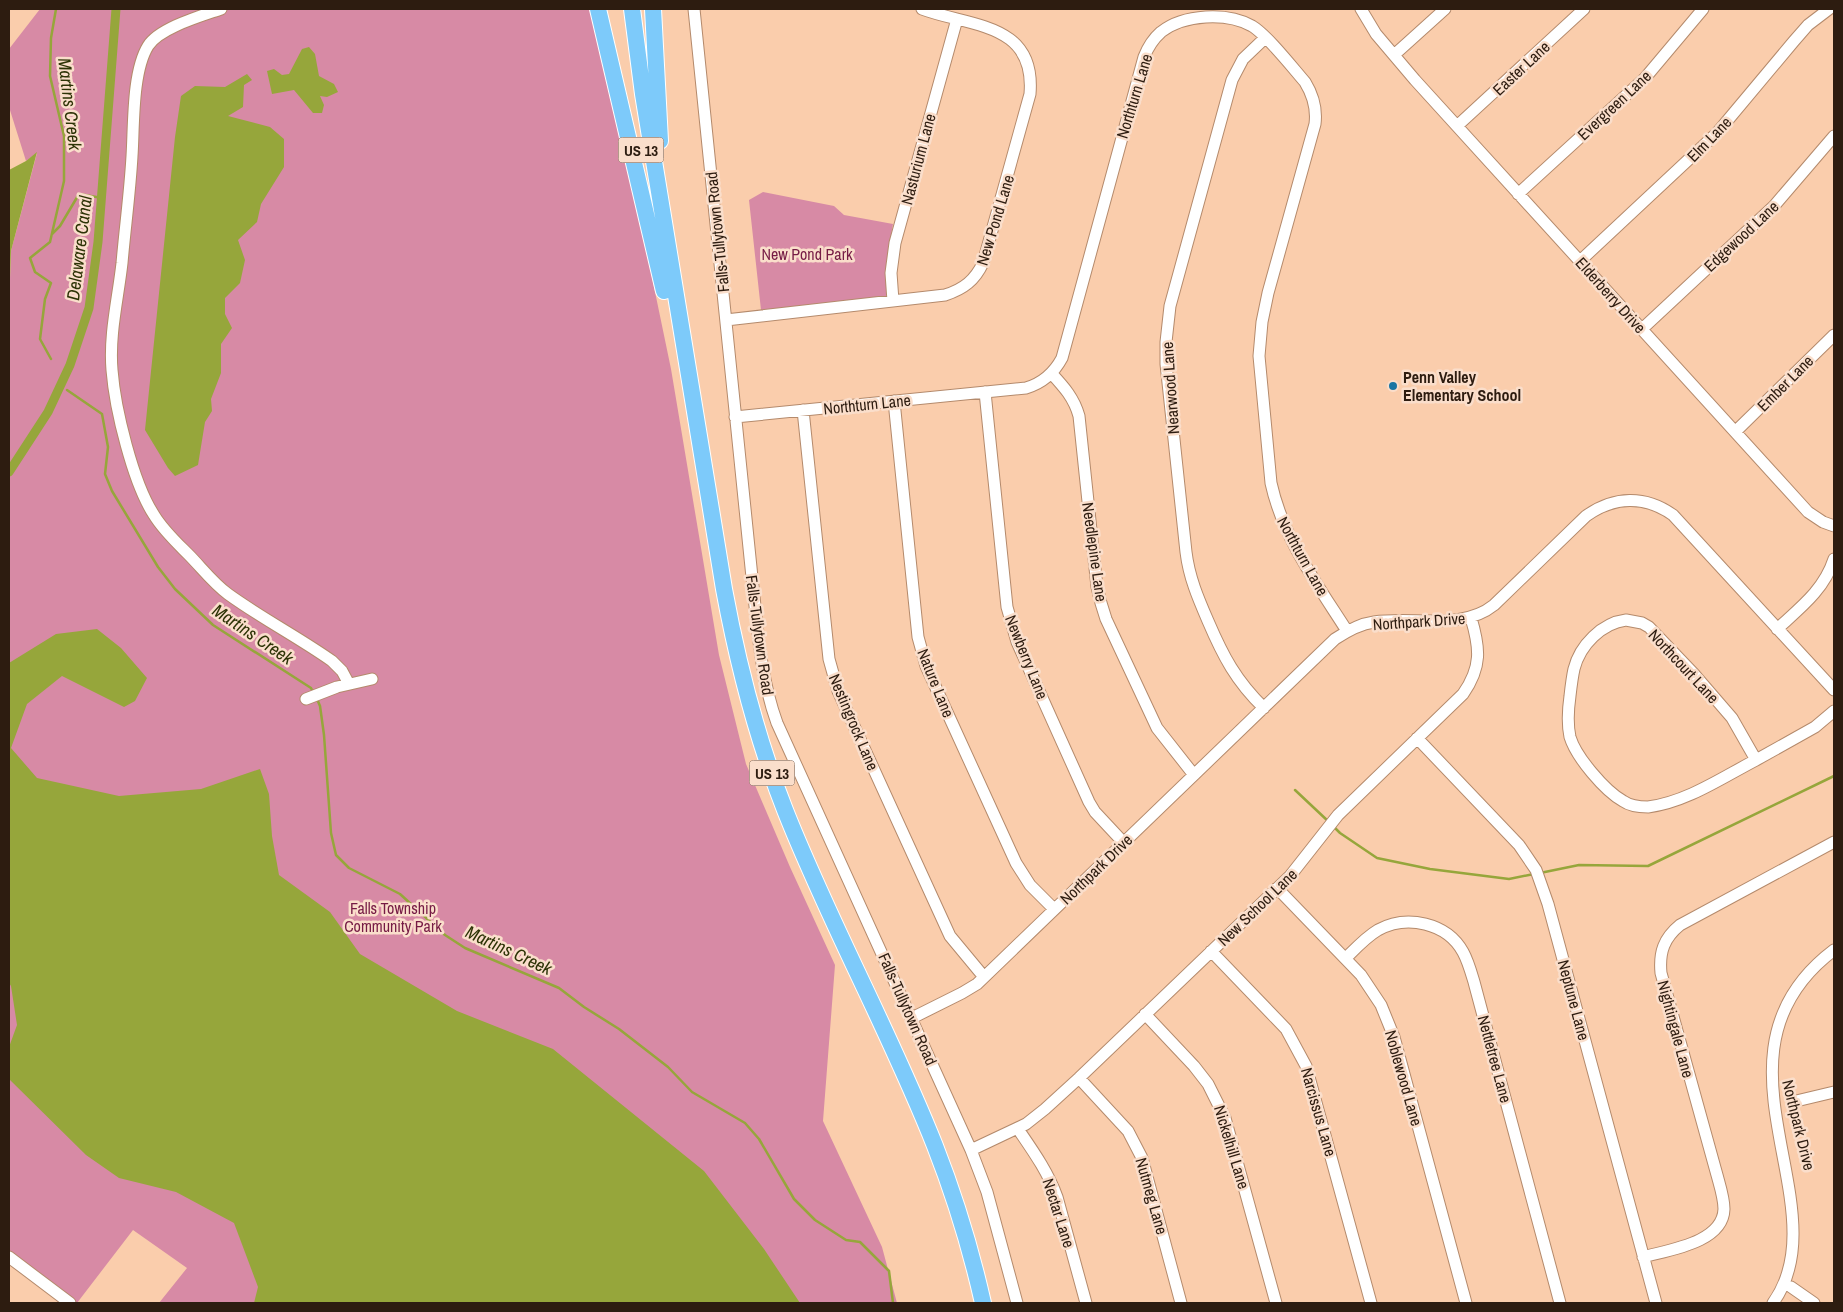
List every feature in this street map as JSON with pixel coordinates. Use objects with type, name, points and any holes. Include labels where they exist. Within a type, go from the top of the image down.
[{"type":"highway","points":[[598,9],[664,291]]},
{"type":"highway","name":"US 13","points":[[621,9],[632,95],[717,611],[744,724],[766,790],[788,844],[925,1149],[954,1232],[972,1303]]},
{"type":"highway","name":"US 13","points":[[632,9],[643,94],[725,599],[735,647],[757,730],[797,840],[934,1145],[959,1215],[984,1303]]},
{"type":"highway","points":[[653,9],[665,231]]},
{"type":"street","points":[[221,9],[180,25],[155,38],[149,44],[140,62],[122,265],[112,338],[112,371],[121,421],[129,453],[144,495],[154,516],[173,539],[226,592],[332,661],[342,671],[349,684]]},
{"type":"street","name":"Falls-Tullytown Road","points":[[694,9],[761,666],[777,723],[971,1150],[987,1192],[1017,1303]]},
{"type":"street","name":"New Pond Lane","points":[[726,320],[945,295],[965,287],[978,273],[983,263],[1030,94],[1031,81],[1028,64],[1020,49],[1012,40],[997,30],[922,9]]},
{"type":"street","name":"Elderberry Drive","points":[[1360,9],[1376,34],[1457,126],[1808,512],[1823,522],[1834,526]]},
{"type":"street","points":[[1394,55],[1445,9]]},
{"type":"street","name":"Easter Lane","points":[[1457,126],[1584,9]]},
{"type":"street","name":"Evergreen Lane","points":[[1518,194],[1645,78],[1703,9]]},
{"type":"street","name":"Elm Lane","points":[[1580,261],[1717,133],[1808,25],[1828,9]]},
{"type":"street","name":"Northturn Lane","points":[[735,417],[1029,388],[1052,374],[1062,358],[1144,56],[1149,46],[1161,32],[1198,14],[1236,19],[1252,26],[1265,38],[1305,82],[1313,98],[1316,117],[1268,293],[1259,339],[1259,356],[1271,483],[1275,502],[1284,527],[1347,631]]},
{"type":"street","name":"Nasturium Lane","points":[[893,301],[891,273],[895,243],[957,19]]},
{"type":"street","name":"Nearwood Lane","points":[[1264,708],[1245,689],[1226,660],[1190,578],[1166,364],[1166,342],[1170,306],[1232,80],[1243,59],[1265,38]]},
{"type":"street","name":"Edgewood Lane","points":[[1642,329],[1774,206],[1834,136]]},
{"type":"street","name":"Ember Lane","points":[[1735,432],[1834,335]]},
{"type":"street","name":"Needlepine Lane","points":[[1052,374],[1069,392],[1079,416],[1097,587],[1106,619],[1157,728],[1194,775]]},
{"type":"street","name":"Newberry Lane","points":[[985,392],[1007,607],[1011,625],[1089,802],[1095,812],[1123,842]]},
{"type":"street","name":"Nature Lane","points":[[894,401],[921,652],[1016,862],[1030,885],[1054,909]]},
{"type":"street","name":"Nestingrock Lane","points":[[803,410],[829,658],[838,691],[950,936],[984,976]]},
{"type":"street","name":"Northpark Drive","points":[[912,1018],[970,989],[1335,639],[1347,631],[1373,622],[1460,620],[1480,615],[1494,605],[1586,516],[1604,505],[1635,500],[1655,505],[1673,515],[1834,690]]},
{"type":"street","points":[[1777,629],[1817,591],[1825,580],[1834,560]]},
{"type":"street","name":"New School Lane","points":[[971,1150],[1018,1129],[1045,1109],[1079,1078],[1295,870],[1338,815],[1463,694],[1474,675],[1478,653],[1478,642],[1471,618]]},
{"type":"street","name":"Northcourt Lane","points":[[1756,760],[1732,718],[1694,674],[1649,627],[1642,623],[1626,620],[1611,624],[1596,634],[1579,656],[1574,669],[1568,714],[1570,738],[1576,751],[1593,774],[1615,797],[1624,802],[1642,807],[1667,803],[1699,790],[1756,760],[1816,727],[1834,711]]},
{"type":"street","points":[[306,699],[349,684],[372,679]]},
{"type":"street","name":"Neptune Lane","points":[[1417,738],[1519,845],[1536,870],[1548,904],[1656,1303]]},
{"type":"street","name":"Nightingale Lane","points":[[1643,1257],[1703,1239],[1716,1229],[1724,1210],[1723,1196],[1661,973],[1661,952],[1664,943],[1680,925],[1834,842]]},
{"type":"street","name":"Noblewood Lane","points":[[1277,888],[1346,958],[1374,992],[1385,1013],[1394,1037],[1466,1303]]},
{"type":"street","name":"Nettletree Lane","points":[[1346,958],[1376,931],[1394,923],[1404,922],[1422,923],[1441,930],[1454,940],[1464,953],[1474,982],[1560,1303]]},
{"type":"street","name":"Northpark Drive","points":[[1785,1070],[1783,1034],[1790,1005],[1804,981],[1824,958],[1834,950]]},
{"type":"street","name":"Narcissus Lane","points":[[1211,951],[1286,1029],[1306,1066],[1370,1303]]},
{"type":"street","name":"Nickelhill Lane","points":[[1145,1014],[1194,1066],[1208,1084],[1225,1118],[1276,1303]]},
{"type":"street","name":"Nutmeg Lane","points":[[1079,1078],[1128,1131],[1142,1158],[1181,1303]]},
{"type":"street","points":[[1792,1102],[1834,1092]]},
{"type":"street","name":"Nectar Lane","points":[[1018,1129],[1043,1166],[1057,1197],[1086,1303]]},
{"type":"street","points":[[9,1257],[70,1303]]},
{"type":"street","points":[[1773,1303],[1794,1283],[1814,1303]]},
{"type":"green space","name":"Falls Township Community Park","points":[[40,9],[593,9],[620,123],[671,369],[719,655],[746,764],[835,965],[823,1121],[882,1247],[897,1303],[159,1303],[187,1268],[133,1230],[77,1303],[9,1250],[9,305],[11,251],[37,153],[26,161],[9,107],[9,49]]},
{"type":"green space","name":"New Pond Park","points":[[763,192],[834,206],[844,215],[893,224],[886,266],[886,296],[882,298],[761,310],[749,200]]},
{"type":"shaded area","points":[[309,47],[315,54],[319,76],[334,84],[338,92],[327,97],[320,96],[324,105],[322,113],[313,113],[294,90],[272,94],[267,71],[274,69],[282,75],[289,74],[302,49]]},
{"type":"shaded area","points":[[247,74],[252,80],[244,85],[243,107],[228,116],[270,127],[284,139],[284,167],[261,204],[257,222],[238,240],[245,260],[240,283],[225,298],[225,314],[232,328],[221,344],[221,373],[211,399],[212,411],[205,422],[198,465],[175,476],[145,430],[175,137],[181,96],[195,86],[225,87]]},
{"type":"shaded area","points":[[37,152],[11,251],[9,305],[9,170],[26,161]]},
{"type":"shaded area","points":[[97,629],[121,648],[147,678],[135,701],[124,707],[62,676],[27,704],[11,748],[37,778],[119,796],[201,789],[260,769],[269,794],[272,836],[279,875],[330,912],[360,954],[457,1011],[553,1049],[704,1171],[764,1249],[800,1303],[254,1303],[258,1287],[234,1223],[176,1192],[119,1178],[86,1155],[9,1079],[9,1047],[17,1025],[9,983],[9,663],[56,634]]},
{"type":"waterway","name":"Martins Creek","points":[[51,359],[40,339],[45,299],[51,283],[35,272],[30,258],[50,242],[64,181],[64,136],[50,76],[51,38],[56,9]]},
{"type":"waterway","name":"Delaware Canal","points":[[9,472],[48,412],[70,365],[89,308],[98,242],[116,9]]},
{"type":"waterway","points":[[52,234],[60,226],[79,194],[102,198]]},
{"type":"waterway","name":"Martins Creek","points":[[67,390],[102,414],[108,447],[105,474],[112,491],[158,567],[175,589],[213,625],[311,688],[313,692]]},
{"type":"waterway","name":"Martins Creek","points":[[317,699],[320,706],[324,735],[331,833],[336,855],[349,868],[400,894],[445,935],[465,948],[559,988],[584,1007],[619,1029],[668,1067],[692,1092],[745,1123],[759,1139],[794,1199],[815,1220],[846,1240],[860,1242],[889,1271],[893,1303]]},
{"type":"waterway","points":[[1540,873],[1579,865],[1648,866],[1834,776]]},
{"type":"waterway","points":[[1295,790],[1329,822]]},
{"type":"waterway","points":[[1333,826],[1340,833],[1377,858],[1430,869],[1509,879],[1534,874]]},
{"type":"place","name":"Penn Valley Elementary School","points":[[1393,386]]}]
